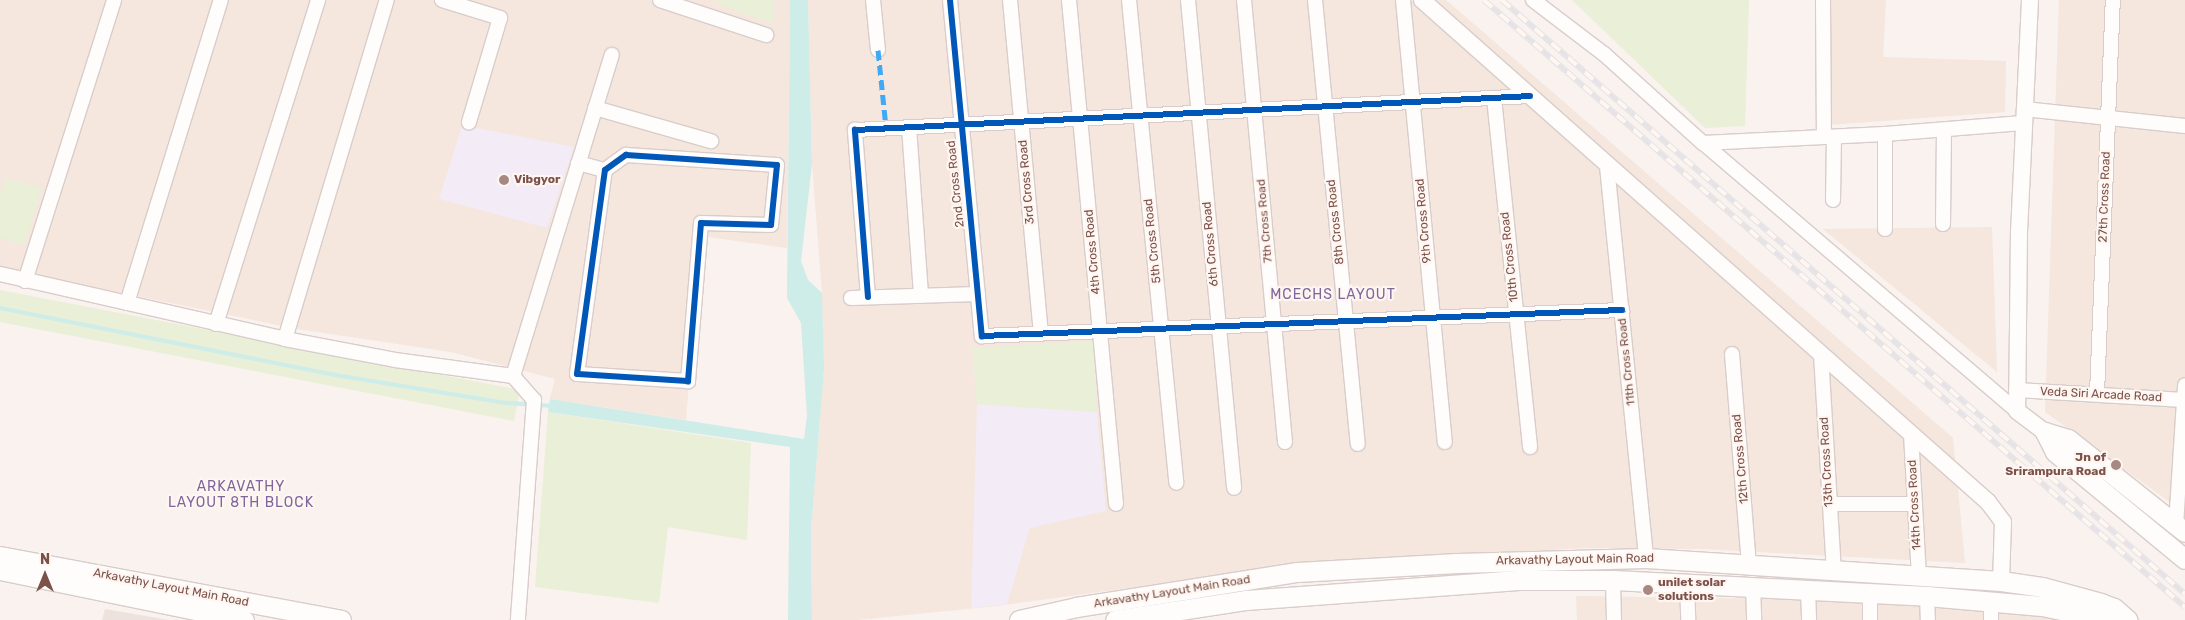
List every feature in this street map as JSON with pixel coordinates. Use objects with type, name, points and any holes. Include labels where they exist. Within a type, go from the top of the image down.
[{"type":"main road","points":[[2045,432],[2185,559]]},
{"type":"main road","points":[[2061,445],[2181,529]]},
{"type":"main road","name":"Arkavathy Layout Main Road","points":[[0,556],[341,620]]},
{"type":"main road","name":"Arkavathy Layout Main Road","points":[[1019,620],[1076,607],[1297,572],[1457,563],[1646,558],[2001,581],[2042,587],[2113,618]]},
{"type":"main road","name":"Arkavathy Layout Main Road","points":[[0,570],[243,620]]},
{"type":"main road","points":[[1242,580],[1246,600]]},
{"type":"main road","name":"Arkavathy Layout Main Road","points":[[1115,620],[1246,600],[1464,582],[1613,580],[1928,596],[1991,611],[2113,618]]},
{"type":"main road","points":[[1991,611],[2001,581]]},
{"type":"street","points":[[25,280],[114,0]]},
{"type":"street","points":[[127,303],[221,0]]},
{"type":"street","points":[[216,324],[318,0]]},
{"type":"street","points":[[285,339],[387,0]]},
{"type":"street","points":[[442,0],[500,18],[469,122]]},
{"type":"street","points":[[660,0],[685,4],[766,35]]},
{"type":"street","points":[[873,0],[878,50]]},
{"type":"street","name":"2nd Cross Road","points":[[950,0],[982,336],[1041,334]]},
{"type":"street","name":"3rd Cross Road","points":[[1010,0],[1041,334]]},
{"type":"street","name":"4th Cross Road","points":[[1070,0],[1116,504]]},
{"type":"street","name":"5th Cross Road","points":[[1129,0],[1176,483]]},
{"type":"street","name":"6th Cross Road","points":[[1188,0],[1234,488]]},
{"type":"street","name":"7th Cross Road","points":[[1244,0],[1285,442]]},
{"type":"street","name":"8th Cross Road","points":[[1315,0],[1358,444]]},
{"type":"street","name":"9th Cross Road","points":[[1403,0],[1446,442]]},
{"type":"street","points":[[1422,0],[1988,502],[2003,522],[2001,581]]},
{"type":"street","points":[[1533,0],[1604,54],[1703,143],[2017,411],[2045,432]]},
{"type":"street","points":[[1823,0],[1833,200]]},
{"type":"street","points":[[2017,411],[2024,116],[2030,0]]},
{"type":"street","name":"27th Cross Road","points":[[2097,394],[2113,0]]},
{"type":"street","points":[[513,376],[612,55]]},
{"type":"street","points":[[868,298],[855,130],[1530,96]]},
{"type":"street","name":"10th Cross Road","points":[[1494,98],[1530,446]]},
{"type":"street","points":[[595,108],[711,141]]},
{"type":"street","points":[[1703,143],[1944,130],[2024,116],[2108,118],[2185,126]]},
{"type":"street","points":[[909,127],[921,296]]},
{"type":"street","points":[[1944,130],[1944,224]]},
{"type":"street","points":[[1885,134],[1885,229]]},
{"type":"street","points":[[626,154],[777,165],[771,225],[701,223],[688,381],[578,374],[605,170],[626,154]]},
{"type":"street","points":[[578,163],[605,170]]},
{"type":"street","name":"11th Cross Road","points":[[1607,166],[1646,558]]},
{"type":"street","points":[[0,274],[285,339],[404,362],[513,376],[534,400],[518,620]]},
{"type":"street","points":[[851,298],[978,294]]},
{"type":"street","points":[[1041,334],[1622,310]]},
{"type":"street","name":"12th Cross Road","points":[[1732,354],[1749,564]]},
{"type":"street","name":"13th Cross Road","points":[[1821,354],[1834,570]]},
{"type":"street","points":[[2181,529],[2185,385]]},
{"type":"street","name":"Veda Siri Arcade Road","points":[[2016,390],[2185,400]]},
{"type":"street","name":"14th Cross Road","points":[[1911,434],[1919,576]]},
{"type":"street","points":[[1830,504],[1915,504]]},
{"type":"street","points":[[1613,580],[1614,620]]},
{"type":"street","points":[[1687,583],[1688,620]]},
{"type":"street","points":[[1753,586],[1754,620]]},
{"type":"street","points":[[1808,589],[1809,620]]},
{"type":"street","points":[[1870,592],[1870,620]]},
{"type":"street","points":[[1928,596],[1928,620]]},
{"type":"shaded area","points":[[0,0],[790,0],[787,248],[700,236],[686,420],[550,399],[555,379],[451,352],[297,329],[0,268]]},
{"type":"shaded area","points":[[808,0],[1446,0],[1953,438],[1965,563],[1701,549],[1585,548],[1319,562],[996,606],[857,620],[812,620],[811,531],[824,369],[822,293],[812,164]]},
{"type":"shaded area","points":[[1828,0],[1886,0],[1883,57],[2006,61],[2005,112],[1828,125]]},
{"type":"shaded area","points":[[2059,0],[2185,0],[2185,513],[2045,412]]},
{"type":"shaded area","name":"Vibgyor","points":[[462,125],[574,147],[547,228],[439,199]]},
{"type":"shaded area","points":[[1992,227],[1997,372],[1823,229]]},
{"type":"shaded area","points":[[977,404],[1097,412],[1106,511],[1030,528],[1007,604],[971,608]]},
{"type":"shaded area","points":[[1576,596],[1906,601],[2070,620],[1577,620]]},
{"type":"shaded area","points":[[105,609],[169,620],[102,620]]},
{"type":"green space","points":[[719,0],[773,0],[774,24],[717,4]]},
{"type":"green space","points":[[1572,0],[1749,0],[1745,126],[1705,128]]},
{"type":"green space","points":[[5,178],[41,188],[25,245],[0,238],[0,197]]},
{"type":"green space","points":[[0,290],[520,390],[514,421],[0,322]]},
{"type":"green space","points":[[1094,341],[1097,412],[977,404],[972,348]]},
{"type":"green space","points":[[548,412],[751,443],[747,540],[668,527],[659,603],[535,587]]},
{"type":"water","points":[[790,0],[808,0],[812,164],[801,261],[808,280],[822,293],[824,369],[811,531],[812,620],[788,620],[790,447],[548,412],[550,399],[804,439],[807,416],[801,323],[787,298]]},
{"type":"waterway","points":[[0,308],[335,375],[506,403],[554,406]]},
{"type":"railway","points":[[1484,0],[2185,607]]},
{"type":"railway","points":[[1502,0],[2185,594]]},
{"type":"marked path","points":[[878,50],[886,128]]},
{"type":"cycle path","points":[[950,0],[982,336],[1622,310]]},
{"type":"cycle path","points":[[868,297],[855,130],[1530,96]]},
{"type":"cycle path","points":[[626,155],[777,165],[771,225],[701,223],[688,381],[577,374],[605,170],[626,155]]},
{"type":"place","name":"Vibgyor","points":[[504,180]]},
{"type":"place","name":"Jn of Srirampura Road","points":[[2116,465]]},
{"type":"place","name":"unilet solar solutions","points":[[1648,590]]},
{"type":"district","name":"MCECHS LAYOUT","points":[[1333,295]]},
{"type":"district","name":"ARKAVATHY LAYOUT 8TH BLOCK","points":[[241,496]]}]
